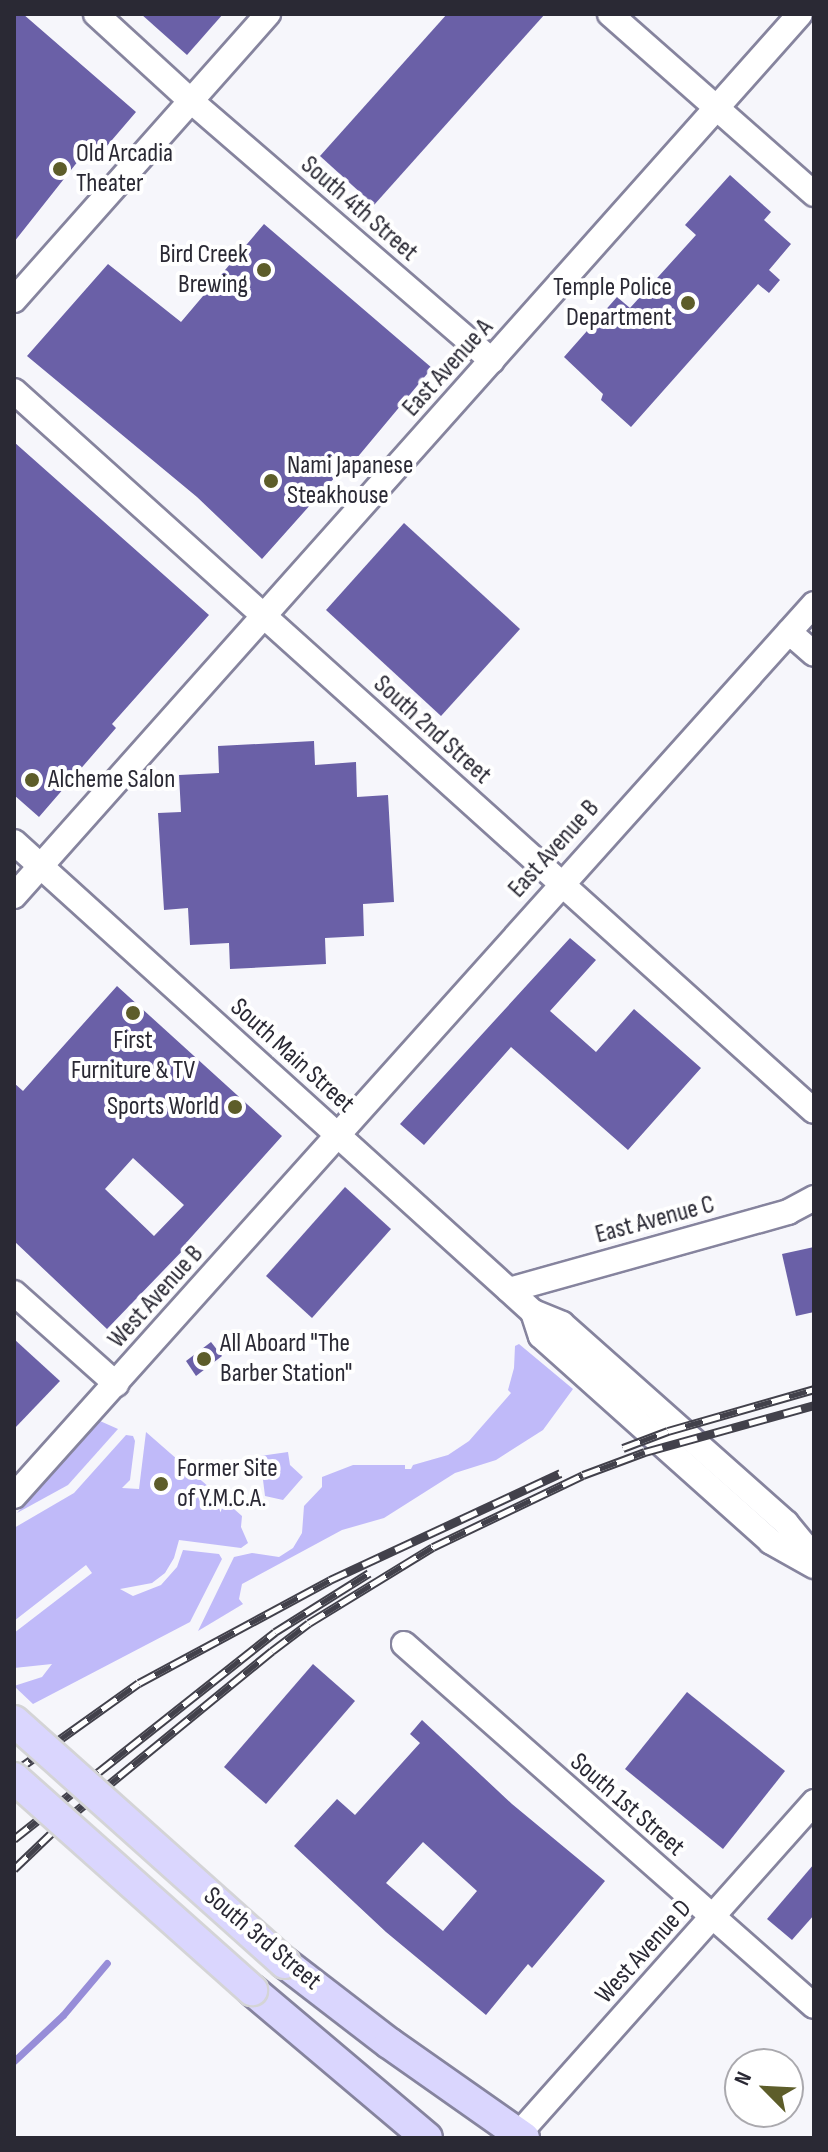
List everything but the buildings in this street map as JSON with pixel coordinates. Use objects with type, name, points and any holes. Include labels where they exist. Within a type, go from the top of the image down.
[{"type":"main road","name":"South 3rd Street","points":[[14,1721],[285,1963],[519,2137]]},
{"type":"main road","name":"South 3rd Street","points":[[14,1778],[252,1990],[427,2138]]},
{"type":"street","name":"South 4th Street","points":[[96,14],[190,100],[492,361]]},
{"type":"street","points":[[14,300],[268,14]]},
{"type":"street","points":[[610,14],[814,194]]},
{"type":"street","name":"East Avenue A","points":[[14,896],[800,14]]},
{"type":"street","name":"South 2nd Street","points":[[14,391],[814,1111]]},
{"type":"street","name":"East Avenue B","points":[[337,1135],[561,882],[814,604]]},
{"type":"street","points":[[789,632],[814,654]]},
{"type":"street","name":"South Main Street","points":[[14,842],[533,1312],[562,1324],[786,1523],[814,1557]]},
{"type":"street","name":"West Avenue B","points":[[14,1496],[337,1135]]},
{"type":"street","name":"East Avenue C","points":[[509,1290],[788,1212],[814,1198]]},
{"type":"street","points":[[14,1293],[116,1384]]},
{"type":"street","name":"South Main Street","points":[[533,1312],[541,1336],[771,1542],[814,1566]]},
{"type":"street","name":"South 1st Street","points":[[404,1644],[814,2006]]},
{"type":"street","name":"West Avenue D","points":[[519,2137],[814,1802]]},
{"type":"shaded area","points":[[519,1344],[573,1389],[543,1430],[496,1460],[455,1473],[384,1518],[342,1530],[242,1584],[239,1599],[243,1604],[198,1631],[234,1557],[252,1553],[279,1557],[293,1548],[302,1533],[304,1506],[322,1487],[322,1477],[353,1465],[405,1465],[405,1469],[411,1469],[413,1465],[448,1455],[469,1441],[511,1393],[508,1390],[514,1368],[515,1346]]},
{"type":"shaded area","points":[[100,1421],[118,1429],[68,1485],[17,1513]]},
{"type":"shaded area","points":[[146,1432],[242,1516],[241,1527],[248,1543],[241,1548],[179,1540],[174,1558],[165,1573],[152,1583],[120,1589],[133,1596],[161,1585],[177,1567],[183,1550],[219,1554],[222,1559],[190,1622],[33,1704],[14,1686],[42,1677],[52,1664],[14,1668],[14,1633],[92,1573],[86,1565],[14,1621],[14,1528],[74,1493],[126,1435],[133,1436],[135,1441],[130,1480],[122,1488],[139,1489]]},
{"type":"shaded area","points":[[288,1452],[290,1465],[303,1477],[283,1500],[265,1496],[260,1456]]},
{"type":"waterway","points":[[14,2061],[63,2015],[107,1963]]},
{"type":"railway","points":[[623,1448],[668,1431],[814,1389]]},
{"type":"railway","points":[[14,1869],[63,1822],[272,1651],[309,1623],[433,1547],[583,1475],[645,1452],[814,1405]]},
{"type":"railway","points":[[14,1772],[139,1683],[330,1580],[560,1473]]},
{"type":"railway","points":[[14,1839],[275,1632],[369,1573]]},
{"type":"place","name":"Old Arcadia Theater","points":[[60,169]]},
{"type":"place","name":"Bird Creek Brewing","points":[[264,270]]},
{"type":"place","name":"Temple Police Department","points":[[688,303]]},
{"type":"place","name":"Nami Japanese Steakhouse","points":[[271,481]]},
{"type":"place","name":"Alcheme Salon","points":[[32,780]]},
{"type":"place","name":"First Furniture & TV","points":[[133,1013]]},
{"type":"place","name":"Sports World","points":[[235,1107]]},
{"type":"place","name":"All Aboard \"The Barber Station\"","points":[[204,1359]]},
{"type":"place","name":"Former Site of Y.M.C.A.","points":[[161,1484]]}]
